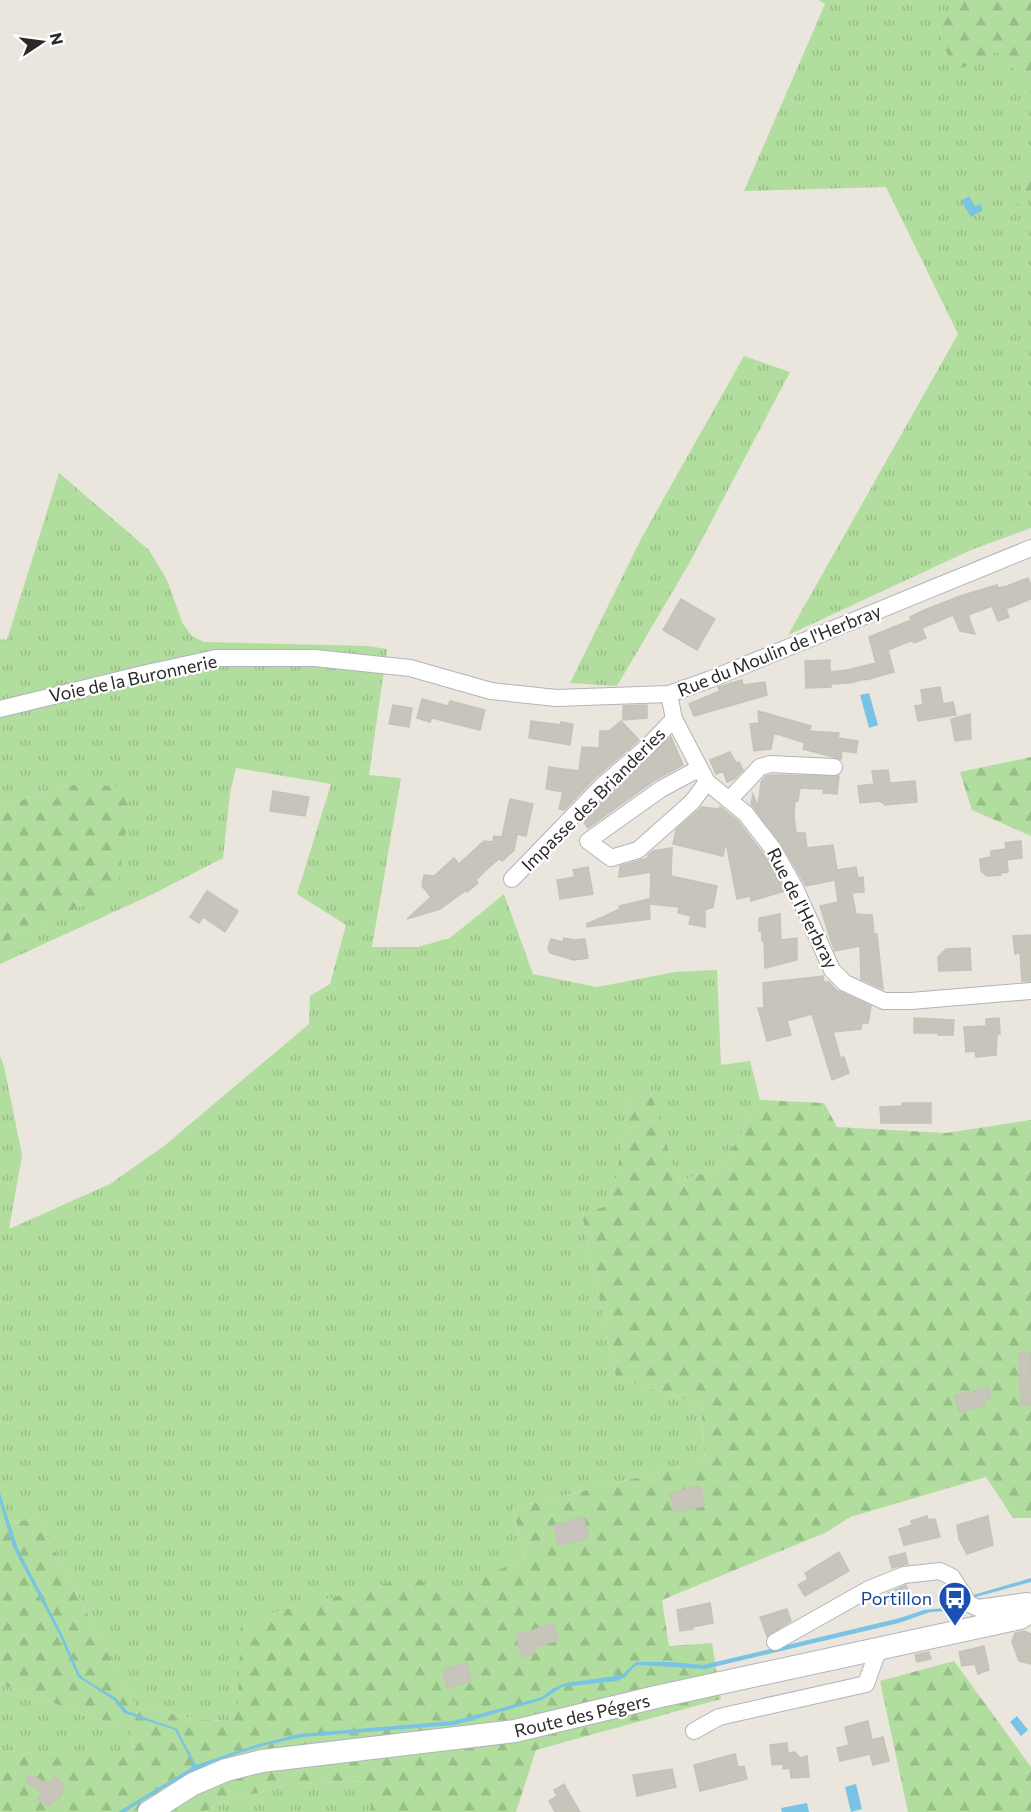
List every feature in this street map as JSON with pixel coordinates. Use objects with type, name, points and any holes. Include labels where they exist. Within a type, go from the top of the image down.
[{"type":"street","name":"Rue du Moulin de l'Herbray","points":[[410,668],[491,691],[526,695],[556,698],[669,694],[1031,548]]},
{"type":"street","name":"Voie de la Buronnerie","points":[[0,709],[136,675],[216,658],[315,658],[410,668]]},
{"type":"street","name":"Rue de l'Herbray","points":[[669,694],[674,719],[703,775],[746,814],[773,849],[795,888],[832,970],[845,983],[884,1001],[911,1001],[1031,991]]},
{"type":"street","name":"Impasse des Brianderies","points":[[512,879],[602,786],[648,746],[674,719]]},
{"type":"street","points":[[729,800],[760,767],[770,764],[834,767]]},
{"type":"street","points":[[703,775],[692,802],[638,850],[611,858],[588,841],[661,789],[703,775]]},
{"type":"street","points":[[775,1642],[869,1589],[904,1575],[940,1571],[952,1577],[969,1604],[978,1608],[1027,1601],[1028,1613]]},
{"type":"street","name":"Route des Pégers","points":[[149,1812],[201,1781],[226,1770],[262,1761],[516,1731],[1028,1613]]},
{"type":"street","points":[[694,1731],[719,1717],[866,1684],[879,1648]]},
{"type":"green space","points":[[819,0],[1031,0],[1031,528],[971,550],[788,635],[958,334],[886,187],[744,191],[825,4]]},
{"type":"green space","points":[[960,0],[1031,0],[1031,94],[1029,87],[997,52],[955,71],[935,25]]},
{"type":"green space","points":[[1031,165],[1031,196],[1015,210]]},
{"type":"green space","points":[[744,356],[790,372],[690,562],[617,686],[570,683],[642,537]]},
{"type":"green space","points":[[59,473],[149,550],[167,580],[183,624],[192,636],[204,642],[368,646],[387,649],[369,775],[401,778],[372,947],[418,947],[450,938],[504,894],[533,974],[597,987],[675,972],[717,970],[721,1065],[750,1061],[760,1100],[722,1167],[678,1182],[649,1087],[631,1095],[611,1205],[582,1215],[616,1378],[701,1404],[705,1461],[513,1508],[525,1558],[441,1597],[238,1704],[234,1721],[203,1720],[136,1707],[38,1519],[0,1523],[0,1056],[22,1155],[9,1229],[110,1184],[164,1146],[309,1024],[310,996],[330,984],[346,925],[297,894],[331,784],[236,768],[230,793],[223,858],[151,895],[0,964],[0,945],[117,888],[68,785],[0,807],[0,639],[7,640]]},
{"type":"green space","points":[[1031,757],[1031,836],[972,810],[960,772]]},
{"type":"green space","points":[[68,785],[123,786],[129,805],[118,888],[0,945],[0,807]]},
{"type":"green space","points":[[649,1086],[678,1182],[722,1167],[760,1100],[824,1103],[837,1127],[946,1133],[1031,1120],[1031,1518],[1013,1518],[986,1477],[850,1517],[827,1532],[662,1600],[669,1646],[712,1643],[721,1699],[536,1750],[516,1812],[370,1812],[372,1781],[291,1784],[218,1803],[205,1812],[0,1812],[0,1751],[134,1757],[130,1730],[0,1684],[0,1523],[38,1519],[136,1707],[203,1720],[233,1721],[238,1704],[241,1621],[415,1576],[441,1596],[525,1558],[513,1508],[705,1461],[701,1404],[616,1378],[582,1215],[611,1204],[631,1095]]},
{"type":"green space","points":[[954,1661],[1031,1767],[1031,1812],[908,1812],[880,1681]]},
{"type":"green space","points":[[0,1684],[130,1730],[134,1758],[0,1751]]},
{"type":"green space","points":[[373,1781],[370,1812],[205,1812],[218,1803],[291,1784]]},
{"type":"water","points":[[969,196],[975,206],[980,204],[983,210],[971,217],[961,201]]},
{"type":"water","points":[[869,693],[878,725],[869,728],[860,695]]},
{"type":"water","points":[[0,1493],[18,1549],[61,1632],[79,1673],[83,1678],[116,1698],[127,1711],[177,1729],[196,1765],[252,1746],[299,1734],[453,1721],[542,1697],[552,1689],[566,1683],[622,1675],[636,1662],[703,1665],[900,1618],[924,1610],[945,1608],[959,1599],[963,1603],[949,1611],[930,1612],[899,1623],[705,1669],[639,1665],[617,1681],[562,1687],[542,1700],[455,1725],[303,1737],[277,1743],[238,1753],[213,1763],[172,1783],[125,1812],[118,1812],[193,1765],[175,1730],[124,1713],[114,1700],[78,1677],[59,1634],[13,1547],[0,1503]]},
{"type":"water","points":[[1031,1578],[1031,1582],[972,1598],[970,1596]]},
{"type":"water","points":[[1017,1716],[1028,1730],[1021,1736],[1010,1722]]},
{"type":"water","points":[[856,1784],[862,1809],[851,1812],[845,1787]]},
{"type":"water","points":[[807,1803],[809,1812],[782,1812],[781,1808]]},
{"type":"building","points":[[1028,578],[1031,585],[1031,599],[1006,609],[1009,617],[998,621],[992,606],[968,615],[975,634],[960,631],[953,615],[922,628],[926,638],[914,643],[913,640],[888,650],[894,672],[866,680],[831,684],[831,687],[806,688],[805,661],[830,660],[830,672],[876,663],[869,637],[911,620],[910,617],[922,611],[960,596],[997,585],[998,588],[1007,586]]},
{"type":"building","points":[[681,599],[715,619],[697,650],[663,630]]},
{"type":"building","points":[[742,680],[743,685],[765,682],[767,695],[694,716],[689,704],[720,691],[718,687]]},
{"type":"building","points":[[940,687],[943,704],[953,702],[956,715],[918,721],[915,706],[923,705],[921,690]]},
{"type":"building","points":[[422,699],[448,706],[450,701],[485,710],[480,730],[432,718],[430,722],[417,718]]},
{"type":"building","points":[[393,705],[412,708],[409,727],[389,724]]},
{"type":"building","points":[[647,705],[647,718],[623,720],[623,706]]},
{"type":"building","points":[[758,711],[811,726],[809,731],[839,733],[838,738],[858,741],[856,753],[842,751],[841,759],[803,749],[805,743],[774,733],[771,749],[754,751],[750,724],[759,723]]},
{"type":"building","points":[[970,714],[971,739],[955,741],[951,719]]},
{"type":"building","points":[[531,721],[561,725],[561,722],[573,724],[570,745],[529,738]]},
{"type":"building","points":[[621,721],[639,740],[595,778],[564,810],[559,809],[563,792],[546,789],[549,767],[579,771],[582,747],[599,748],[600,731],[609,731]]},
{"type":"building","points":[[671,737],[683,765],[655,780],[588,828],[583,821]]},
{"type":"building","points":[[730,752],[743,770],[727,782],[723,771],[716,774],[710,760]]},
{"type":"building","points":[[888,770],[890,783],[915,781],[917,802],[885,805],[880,801],[860,803],[858,786],[874,784],[872,771]]},
{"type":"building","points":[[766,776],[839,776],[837,794],[823,793],[824,789],[800,788],[798,801],[795,801],[796,833],[805,833],[807,848],[833,845],[837,870],[856,867],[858,878],[863,877],[864,892],[852,893],[856,914],[872,915],[874,934],[877,934],[883,989],[861,979],[860,946],[835,951],[820,906],[838,902],[835,880],[806,886],[781,843],[751,804],[753,794],[758,806],[761,782]]},
{"type":"building","points":[[273,791],[309,797],[305,816],[270,811]]},
{"type":"building","points":[[510,799],[533,804],[526,836],[517,834],[514,850],[502,861],[500,858],[486,870],[476,880],[478,883],[467,892],[465,891],[440,909],[407,919],[431,897],[422,886],[424,875],[434,876],[454,858],[459,864],[484,841],[493,842],[494,836],[502,837]]},
{"type":"building","points":[[702,807],[719,809],[720,807],[738,821],[764,855],[785,891],[751,901],[750,896],[737,899],[726,842],[723,856],[673,844],[676,830]]},
{"type":"building","points":[[1021,841],[1022,858],[1007,860],[1008,872],[987,876],[981,871],[980,859],[991,857],[991,851],[1006,849],[1005,843]]},
{"type":"building","points":[[672,848],[671,876],[717,886],[713,907],[705,910],[705,927],[689,924],[691,916],[678,913],[679,907],[650,904],[651,872],[619,877],[620,866],[648,858],[653,851]]},
{"type":"building","points":[[588,867],[593,894],[560,899],[557,880],[575,877],[573,870]]},
{"type":"building","points":[[207,891],[238,911],[225,932],[203,917],[199,923],[190,917]]},
{"type":"building","points":[[649,899],[650,919],[587,927],[587,924],[620,909],[619,906]]},
{"type":"building","points":[[780,914],[781,940],[797,938],[797,960],[765,968],[764,940],[762,941],[762,931],[759,931],[759,918]]},
{"type":"building","points":[[1031,935],[1031,981],[1022,981],[1020,953],[1015,954],[1013,936]]},
{"type":"building","points":[[564,938],[585,939],[588,958],[574,960],[550,953],[548,948],[551,939],[563,942]]},
{"type":"building","points":[[970,948],[971,970],[939,971],[938,957],[946,949]]},
{"type":"building","points":[[823,976],[824,982],[829,982],[836,990],[871,1006],[868,1023],[862,1023],[861,1029],[833,1032],[840,1056],[844,1057],[849,1073],[832,1080],[812,1014],[787,1021],[791,1035],[767,1041],[758,1008],[764,1008],[763,983]]},
{"type":"building","points":[[914,1018],[954,1020],[953,1035],[914,1033]]},
{"type":"building","points":[[999,1018],[1000,1034],[997,1034],[996,1055],[976,1057],[975,1051],[966,1052],[964,1027],[986,1026],[986,1019]]},
{"type":"building","points":[[902,1103],[931,1103],[931,1123],[881,1123],[880,1107],[902,1106]]},
{"type":"building","points":[[1030,1352],[1031,1405],[1021,1405],[1019,1353]]},
{"type":"building","points":[[988,1387],[991,1398],[984,1400],[985,1405],[959,1412],[955,1396]]},
{"type":"building","points":[[700,1486],[705,1506],[675,1512],[670,1493]]},
{"type":"building","points":[[927,1516],[928,1520],[935,1519],[940,1537],[904,1545],[899,1529],[912,1525],[911,1521]]},
{"type":"building","points":[[988,1516],[993,1545],[967,1554],[959,1539],[957,1525]]},
{"type":"building","points":[[584,1517],[589,1538],[558,1545],[554,1525]]},
{"type":"building","points":[[839,1552],[849,1571],[805,1596],[798,1585],[808,1579],[805,1573]]},
{"type":"building","points":[[905,1553],[908,1564],[892,1568],[889,1557]]},
{"type":"building","points":[[906,1585],[910,1597],[891,1603],[888,1593]]},
{"type":"building","points":[[710,1603],[713,1623],[680,1631],[677,1610]]},
{"type":"building","points":[[787,1609],[791,1621],[767,1636],[760,1617]]},
{"type":"building","points":[[554,1624],[559,1640],[534,1647],[535,1653],[522,1657],[516,1635]]},
{"type":"building","points":[[1024,1631],[1031,1634],[1031,1664],[1019,1661],[1012,1642],[1015,1633]]},
{"type":"building","points":[[984,1646],[989,1670],[978,1674],[975,1664],[962,1666],[959,1652]]},
{"type":"building","points":[[929,1652],[931,1659],[917,1662],[915,1655]]},
{"type":"building","points":[[467,1663],[471,1681],[447,1688],[443,1669]]},
{"type":"building","points":[[868,1721],[872,1740],[883,1737],[889,1761],[873,1765],[870,1754],[840,1761],[837,1748],[849,1745],[845,1727]]},
{"type":"building","points":[[787,1743],[788,1753],[795,1752],[800,1758],[807,1756],[809,1777],[791,1778],[790,1768],[783,1769],[783,1764],[772,1765],[770,1745]]},
{"type":"building","points":[[735,1754],[738,1767],[744,1766],[747,1779],[700,1791],[694,1765]]},
{"type":"building","points":[[672,1769],[676,1787],[637,1796],[633,1775]]},
{"type":"building","points":[[30,1775],[48,1784],[54,1777],[64,1784],[57,1801],[54,1800],[49,1806],[38,1799],[42,1792],[26,1782]]},
{"type":"building","points":[[564,1784],[580,1812],[555,1812],[549,1801],[557,1796],[554,1790]]},
{"type":"place","name":"Portillon","points":[[955,1627]]}]
